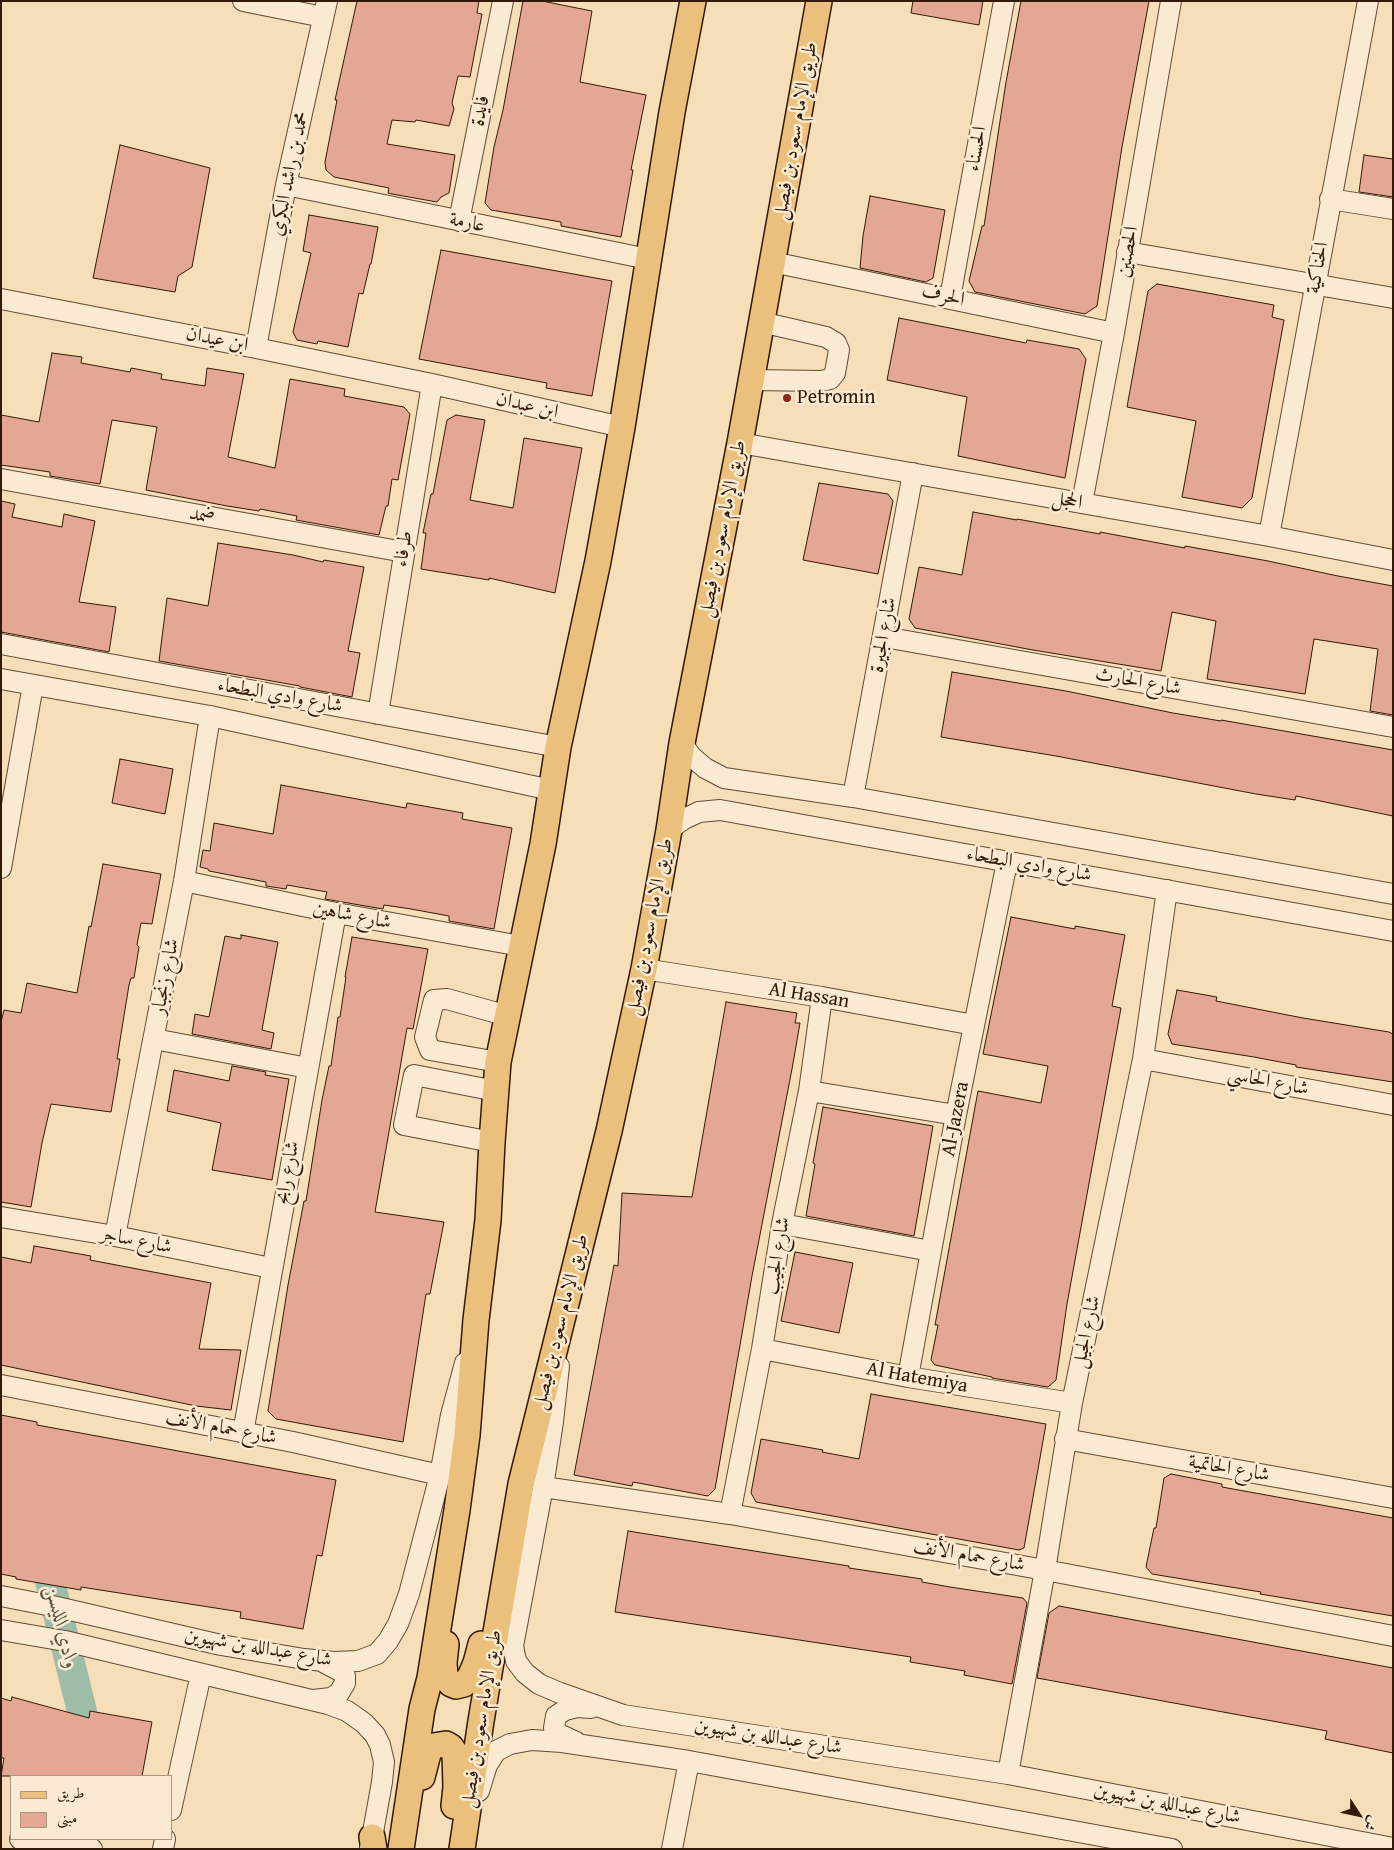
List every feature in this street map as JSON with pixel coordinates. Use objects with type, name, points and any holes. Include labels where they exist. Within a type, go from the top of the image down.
[{"type":"main road","points":[[402,1849],[422,1709],[430,1678],[467,1435],[476,1320],[488,1220],[498,1062],[543,844],[558,747],[598,560],[622,427],[672,112],[693,1]]},
{"type":"main road","name":"طريق الإمام سعود بن فيصل","points":[[462,1849],[521,1484],[609,1131],[644,969],[669,830],[682,742],[740,443],[819,1]]},
{"type":"main road","points":[[452,1540],[454,1586],[444,1662],[446,1676],[456,1686],[464,1684],[470,1678],[476,1663],[513,1528]]},
{"type":"main road","points":[[402,1849],[429,1750],[433,1746],[442,1744],[446,1744],[455,1753],[456,1787],[450,1849]]},
{"type":"street","points":[[243,1],[325,9]]},
{"type":"street","name":"فايدة","points":[[459,221],[503,1]]},
{"type":"street","name":"الحسناء","points":[[950,298],[1004,1]]},
{"type":"street","name":"الحصنين","points":[[1082,503],[1114,332],[1171,1]]},
{"type":"street","name":"الحناكية","points":[[1269,536],[1368,1]]},
{"type":"street","name":"محمد بن راشد البكري","points":[[256,348],[286,185],[325,9]]},
{"type":"street","name":"عارمة","points":[[286,185],[648,260]]},
{"type":"street","points":[[1330,199],[1393,209]]},
{"type":"street","points":[[1128,252],[1393,298]]},
{"type":"street","name":"الحرف","points":[[772,262],[1114,332]]},
{"type":"street","name":"ابن عيدان","points":[[1,299],[432,384]]},
{"type":"street","points":[[751,380],[822,381],[830,379],[835,372],[839,350],[836,342],[826,337],[761,322]]},
{"type":"street","name":"ابن عبدان","points":[[432,384],[622,427]]},
{"type":"street","name":"طرفاء","points":[[378,714],[432,384]]},
{"type":"street","name":"الحجل","points":[[740,443],[1269,536],[1393,560]]},
{"type":"street","name":"شارع الجيرة","points":[[853,797],[913,473]]},
{"type":"street","name":"ضمد","points":[[1,479],[404,552]]},
{"type":"street","name":"شارع الحارث","points":[[884,637],[1393,727]]},
{"type":"street","name":"شارع وادي البطحاء","points":[[1,644],[558,747]]},
{"type":"street","name":"شارع وادي البطحاء","points":[[1,679],[210,716],[551,790]]},
{"type":"street","points":[[2,864],[33,685]]},
{"type":"street","name":"شارع زنجبار","points":[[115,1236],[184,880],[210,716]]},
{"type":"street","name":"شارع وادي البطحاء","points":[[682,742],[691,756],[704,768],[724,778],[853,797],[1393,894]]},
{"type":"street","name":"شارع وادي البطحاء","points":[[669,830],[684,819],[699,812],[720,810],[1393,931]]},
{"type":"street","name":"Al-Jazera","points":[[908,1377],[956,1115],[1008,862]]},
{"type":"street","name":"شارع شاهين","points":[[184,880],[336,914],[521,946]]},
{"type":"street","name":"شارع الجيل","points":[[1008,1774],[1045,1570],[1065,1440],[1143,1059],[1167,890]]},
{"type":"street","name":"شارع رابح","points":[[243,1433],[271,1268],[336,914]]},
{"type":"street","name":"Al Hassan","points":[[644,969],[822,997],[974,1025]]},
{"type":"street","name":"شارع الجيب","points":[[730,1514],[762,1349],[782,1224],[809,1091],[822,997]]},
{"type":"street","points":[[498,1062],[430,1050],[426,1036],[434,1000],[447,999],[508,1016]]},
{"type":"street","points":[[154,1039],[308,1068]]},
{"type":"street","name":"شارع الحاسي","points":[[1143,1059],[1393,1105]]},
{"type":"street","points":[[492,1142],[404,1125],[414,1074],[496,1091]]},
{"type":"street","points":[[809,1091],[956,1115]]},
{"type":"street","name":"شارع ساجر","points":[[1,1217],[115,1236],[271,1268]]},
{"type":"street","points":[[782,1224],[931,1251]]},
{"type":"street","name":"شارع عبدالله بن شهيوين","points":[[567,1300],[553,1422],[543,1487],[513,1646],[516,1662],[524,1673],[539,1684],[623,1715],[1008,1774],[1393,1848]]},
{"type":"street","name":"شارع عبدالله بن شهيوين","points":[[1,1596],[57,1606],[221,1645],[321,1661],[358,1661],[377,1654],[388,1641],[398,1624],[409,1594],[440,1475],[451,1415],[476,1320]]},
{"type":"street","name":"Al Hatemiya","points":[[762,1349],[908,1377],[1072,1403]]},
{"type":"street","name":"شارع حمام الأنف","points":[[1,1385],[293,1442],[440,1475]]},
{"type":"street","name":"شارع الحاتمية","points":[[1065,1440],[1393,1498]]},
{"type":"street","name":"شارع حمام الأنف","points":[[543,1487],[730,1514],[1045,1570],[1393,1636]]},
{"type":"street","name":"شارع عبدالله بن شهيوين","points":[[1,1630],[65,1640],[328,1704],[347,1712],[364,1723],[375,1735],[380,1745],[384,1762],[372,1845]]},
{"type":"street","points":[[311,1700],[331,1698],[340,1693],[345,1683],[345,1676],[342,1672],[321,1661]]},
{"type":"street","points":[[172,1805],[201,1674]]},
{"type":"street","points":[[582,1745],[559,1734],[554,1728],[556,1716],[565,1710],[577,1707],[608,1710]]},
{"type":"street","name":"شارع عبدالله بن شهيوين","points":[[462,1849],[487,1766],[496,1751],[510,1744],[532,1740],[582,1745],[689,1761],[1172,1849]]},
{"type":"street","points":[[672,1849],[689,1761]]},
{"type":"street","points":[[27,1840],[92,1849]]},
{"type":"building","points":[[357,1],[479,1],[477,13],[482,14],[470,77],[458,76],[452,103],[454,109],[449,126],[416,120],[415,122],[392,120],[387,144],[455,155],[449,193],[441,197],[437,202],[388,193],[389,188],[334,177],[326,170],[325,162],[337,100],[335,100]]},
{"type":"building","points":[[523,1],[542,1],[592,11],[580,82],[646,95],[631,170],[633,170],[621,237],[561,226],[561,222],[491,210],[485,203],[494,147],[503,110]]},
{"type":"building","points":[[913,1],[983,1],[979,25],[911,13]]},
{"type":"building","points":[[1021,1],[1149,1],[1122,147],[1097,306],[1085,314],[975,292],[969,281],[982,226],[984,226],[1006,82]]},
{"type":"building","points":[[120,145],[210,168],[192,267],[178,276],[175,292],[93,278]]},
{"type":"building","points":[[1364,155],[1393,159],[1393,197],[1359,192]]},
{"type":"building","points":[[870,196],[945,210],[933,278],[926,282],[860,268]]},
{"type":"building","points":[[309,215],[378,227],[363,294],[359,293],[348,347],[318,341],[317,344],[297,340],[293,332],[311,253],[303,251]]},
{"type":"building","points":[[441,250],[612,281],[592,396],[546,388],[547,383],[419,359]]},
{"type":"building","points":[[1157,284],[1274,305],[1272,317],[1284,320],[1252,498],[1242,508],[1182,497],[1196,421],[1127,407],[1148,291]]},
{"type":"building","points":[[899,318],[1026,343],[1027,340],[1079,349],[1086,359],[1065,478],[958,456],[967,397],[887,380]]},
{"type":"building","points":[[52,353],[82,357],[81,363],[130,372],[131,368],[162,374],[161,379],[205,386],[207,368],[244,374],[228,457],[275,468],[290,379],[345,389],[344,396],[404,407],[410,414],[398,480],[392,479],[388,506],[386,506],[379,535],[296,520],[297,516],[260,509],[259,511],[227,506],[146,490],[157,427],[112,420],[100,484],[50,476],[50,472],[1,465],[1,415],[39,422]]},
{"type":"building","points":[[456,415],[485,420],[470,500],[513,508],[524,438],[582,448],[555,593],[489,578],[489,580],[421,569],[426,533],[423,533],[431,494],[433,494],[447,420]]},
{"type":"building","points":[[819,483],[888,494],[893,501],[878,574],[803,560]]},
{"type":"building","points":[[1,501],[15,504],[12,517],[62,527],[64,514],[95,521],[79,602],[116,607],[109,652],[1,632]]},
{"type":"building","points":[[973,512],[1100,534],[1100,532],[1185,548],[1185,546],[1393,586],[1393,715],[1370,711],[1378,649],[1314,639],[1305,694],[1207,679],[1216,621],[1172,612],[1161,671],[915,628],[909,619],[919,567],[962,575]]},
{"type":"building","points":[[218,543],[293,555],[323,562],[324,560],[364,567],[348,651],[360,653],[352,697],[159,661],[167,598],[208,606]]},
{"type":"building","points":[[952,672],[1066,691],[1173,713],[1393,750],[1393,816],[1296,796],[1295,800],[1256,794],[1056,756],[941,737]]},
{"type":"building","points":[[120,759],[173,769],[165,814],[112,803]]},
{"type":"building","points":[[281,785],[406,808],[407,803],[463,813],[462,819],[512,828],[494,929],[449,921],[449,916],[411,909],[384,905],[383,909],[325,899],[327,892],[287,885],[286,889],[266,886],[266,882],[209,871],[200,867],[203,850],[210,851],[214,823],[273,834]]},
{"type":"building","points":[[103,864],[161,874],[152,924],[141,923],[134,978],[131,978],[129,985],[117,1059],[120,1059],[111,1112],[51,1104],[31,1207],[1,1202],[1,1022],[4,1010],[21,1013],[27,983],[77,993]]},
{"type":"building","points":[[1011,917],[1075,929],[1075,926],[1125,935],[1112,1006],[1121,1008],[1067,1304],[1056,1380],[1048,1387],[992,1378],[935,1365],[931,1360],[938,1325],[935,1325],[978,1091],[1041,1103],[1048,1066],[983,1054]]},
{"type":"building","points":[[241,935],[278,942],[262,1030],[274,1033],[271,1049],[192,1034],[195,1014],[209,1017],[225,936],[241,939]]},
{"type":"building","points":[[352,937],[428,949],[413,1029],[407,1028],[375,1212],[444,1222],[430,1294],[426,1294],[403,1442],[276,1419],[268,1411],[288,1285],[304,1201],[306,1201],[322,1100],[329,1066],[331,1066]]},
{"type":"building","points":[[1177,990],[1217,997],[1216,1001],[1389,1032],[1393,1034],[1393,1082],[1296,1067],[1296,1065],[1254,1057],[1172,1044],[1168,1034]]},
{"type":"building","points":[[726,1002],[797,1013],[795,1023],[800,1023],[752,1276],[715,1489],[708,1496],[633,1482],[632,1486],[574,1475],[614,1265],[618,1266],[622,1193],[692,1197]]},
{"type":"building","points":[[232,1066],[266,1072],[265,1075],[289,1079],[272,1180],[212,1170],[221,1123],[167,1111],[174,1070],[229,1081]]},
{"type":"building","points":[[823,1107],[933,1126],[914,1236],[806,1216]]},
{"type":"building","points":[[34,1246],[91,1256],[90,1260],[211,1283],[199,1349],[241,1350],[231,1410],[196,1406],[1,1365],[1,1257],[31,1263]]},
{"type":"building","points":[[795,1252],[853,1263],[839,1333],[781,1321]]},
{"type":"building","points":[[871,1394],[1046,1424],[1024,1548],[1019,1550],[756,1502],[751,1493],[761,1439],[823,1450],[822,1452],[859,1459]]},
{"type":"building","points":[[1,1415],[37,1422],[37,1425],[336,1480],[322,1556],[317,1555],[303,1629],[240,1618],[241,1612],[81,1587],[81,1590],[16,1579],[16,1577],[1,1574]]},
{"type":"building","points":[[1171,1474],[1222,1484],[1222,1487],[1393,1518],[1393,1616],[1152,1574],[1146,1567],[1154,1528],[1156,1528],[1164,1478]]},
{"type":"building","points":[[628,1531],[849,1566],[849,1568],[922,1579],[922,1582],[1023,1598],[1027,1603],[1012,1684],[964,1675],[965,1671],[910,1662],[911,1657],[615,1612]]},
{"type":"building","points":[[1059,1606],[1393,1668],[1393,1753],[1325,1739],[1327,1731],[1037,1678],[1049,1613]]},
{"type":"building","points":[[12,1697],[89,1718],[90,1711],[152,1722],[142,1775],[1,1776],[4,1758],[1,1758],[1,1698],[11,1701]]},
{"type":"waterway","name":"وادي الليسن","points":[[37,1547],[45,1561],[88,1736],[89,1775]]},
{"type":"place","name":"Petromin","points":[[787,398]]}]
